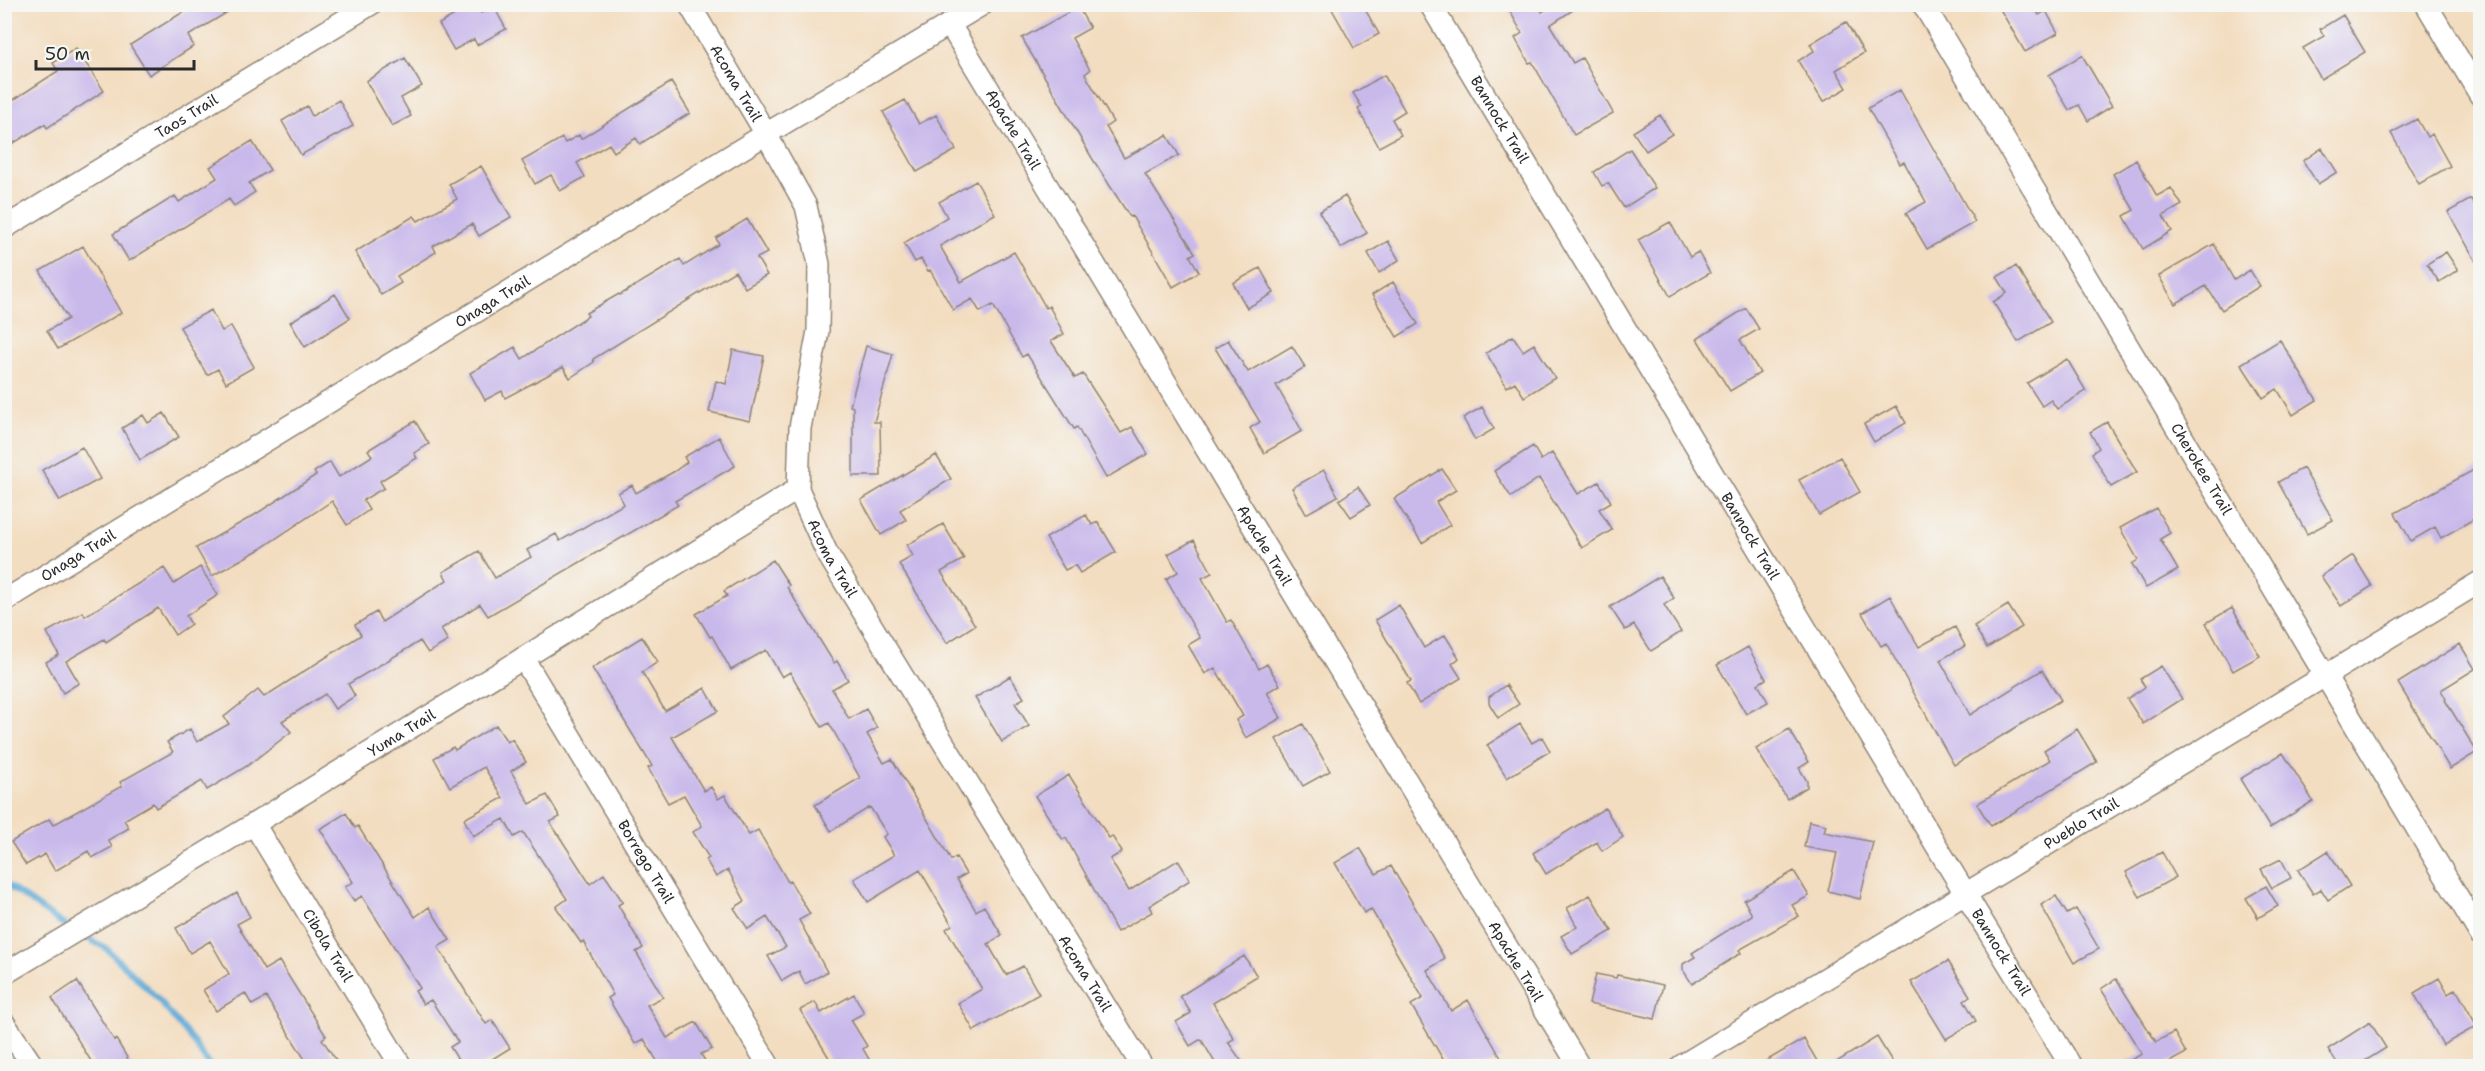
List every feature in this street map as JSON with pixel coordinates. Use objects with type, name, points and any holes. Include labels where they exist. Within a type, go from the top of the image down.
[{"type":"street","name":"Taos Trail","points":[[4,228],[371,4]]},
{"type":"street","name":"Acoma Trail","points":[[689,4],[806,206],[819,264],[818,331],[800,428],[798,489],[827,553],[1142,1066]]},
{"type":"street","name":"Onaga Trail","points":[[4,602],[766,134],[983,4]]},
{"type":"street","name":"Bannock Trail","points":[[1430,4],[1965,895],[2071,1066]]},
{"type":"street","name":"Cherokee Trail","points":[[1923,4],[2481,934]]},
{"type":"street","points":[[2426,4],[2481,94]]},
{"type":"street","name":"Apache Trail","points":[[950,24],[1579,1066]]},
{"type":"street","name":"Yuma Trail","points":[[4,974],[254,824],[798,489]]},
{"type":"street","name":"Pueblo Trail","points":[[1681,1066],[2481,582]]},
{"type":"street","name":"Borrego Trail","points":[[523,658],[769,1066]]},
{"type":"street","name":"Cibola Trail","points":[[254,824],[401,1066]]},
{"type":"street","points":[[4,1023],[33,1066]]},
{"type":"building","points":[[196,4],[241,4],[188,36],[194,46],[149,75],[130,45]]},
{"type":"building","points":[[476,4],[481,13],[494,7],[506,29],[477,45],[474,39],[454,50],[439,24]]},
{"type":"building","points":[[1329,4],[1362,4],[1379,34],[1354,48]]},
{"type":"building","points":[[1506,4],[1538,4],[1542,12],[1555,4],[1582,4],[1550,25],[1573,63],[1582,58],[1613,113],[1574,135],[1532,62],[1529,63],[1515,38],[1522,33]]},
{"type":"building","points":[[1997,4],[2032,4],[2039,15],[2046,11],[2058,33],[2025,52]]},
{"type":"building","points":[[1078,7],[1090,28],[1072,38],[1090,70],[1085,74],[1113,122],[1106,127],[1124,158],[1167,135],[1179,155],[1145,174],[1195,253],[1190,256],[1199,272],[1173,287],[1132,216],[1130,217],[1092,158],[1022,38]]},
{"type":"building","points":[[2343,15],[2365,52],[2321,79],[2303,48],[2324,36],[2320,29]]},
{"type":"building","points":[[1846,22],[1864,53],[1836,70],[1847,88],[1823,102],[1798,61],[1814,51],[1810,44]]},
{"type":"building","points":[[76,48],[104,91],[47,128],[45,124],[4,149],[4,106],[58,71],[53,63]]},
{"type":"building","points":[[2082,55],[2112,106],[2088,121],[2079,105],[2069,110],[2049,75]]},
{"type":"building","points":[[405,58],[422,86],[401,98],[411,116],[392,126],[366,81]]},
{"type":"building","points":[[1384,75],[1405,111],[1392,119],[1401,135],[1379,147],[1358,109],[1362,107],[1353,93]]},
{"type":"building","points":[[671,82],[690,113],[640,144],[636,138],[614,152],[609,144],[577,163],[585,177],[560,191],[551,175],[535,184],[522,161],[562,138],[565,143],[579,135],[581,139]]},
{"type":"building","points":[[1900,90],[1975,222],[1927,249],[1906,213],[1926,202],[1904,162],[1900,164],[1868,108]]},
{"type":"building","points":[[339,100],[353,126],[301,155],[282,121],[307,106],[312,116]]},
{"type":"building","points":[[905,100],[919,124],[936,115],[956,150],[917,172],[883,112]]},
{"type":"building","points":[[1660,115],[1672,134],[1646,151],[1633,132]]},
{"type":"building","points":[[2417,119],[2427,137],[2432,134],[2450,166],[2419,184],[2391,133]]},
{"type":"building","points":[[252,141],[270,170],[249,183],[255,192],[234,206],[229,199],[129,261],[113,234],[175,196],[179,202],[217,178],[210,167]]},
{"type":"building","points":[[2322,148],[2337,172],[2318,184],[2303,161]]},
{"type":"building","points":[[1630,149],[1655,188],[1624,208],[1608,183],[1602,186],[1594,172]]},
{"type":"building","points":[[2136,160],[2157,196],[2171,188],[2182,205],[2163,216],[2172,231],[2143,249],[2124,216],[2134,210],[2113,174]]},
{"type":"building","points":[[481,166],[511,217],[479,236],[472,224],[433,246],[436,252],[397,276],[401,283],[381,295],[355,252],[414,216],[418,221],[457,199],[449,184]]},
{"type":"building","points":[[976,181],[995,214],[940,246],[961,282],[1014,252],[1046,308],[1049,306],[1064,334],[1051,341],[1075,378],[1083,374],[1121,433],[1132,427],[1148,454],[1106,478],[1077,427],[1074,429],[1027,354],[1022,357],[993,305],[980,312],[972,299],[953,310],[930,270],[928,271],[921,259],[915,262],[904,243],[947,217],[939,202]]},
{"type":"building","points":[[1345,196],[1367,233],[1341,248],[1319,212]]},
{"type":"building","points":[[2471,199],[2481,215],[2481,270],[2448,212]]},
{"type":"building","points":[[747,219],[767,253],[757,258],[767,275],[745,288],[735,271],[593,359],[594,362],[570,378],[563,367],[505,398],[502,391],[485,400],[470,373],[515,347],[522,359],[588,316],[586,313],[619,294],[680,259],[684,266],[719,244],[716,238]]},
{"type":"building","points":[[1670,222],[1690,257],[1698,252],[1710,273],[1670,296],[1638,240]]},
{"type":"building","points":[[1388,241],[1399,260],[1379,273],[1368,253]]},
{"type":"building","points":[[2214,244],[2234,280],[2250,270],[2260,286],[2222,310],[2206,286],[2175,304],[2159,276]]},
{"type":"building","points":[[83,246],[121,313],[58,349],[47,331],[68,319],[40,271]]},
{"type":"building","points":[[2446,252],[2458,270],[2439,282],[2427,264]]},
{"type":"building","points":[[2016,266],[2051,322],[2018,342],[1993,302],[2007,293],[1997,277]]},
{"type":"building","points":[[1260,268],[1274,293],[1247,308],[1233,283]]},
{"type":"building","points":[[1393,282],[1418,324],[1397,337],[1372,295]]},
{"type":"building","points":[[335,294],[350,318],[305,347],[290,322]]},
{"type":"building","points":[[1746,308],[1759,329],[1740,340],[1760,373],[1730,391],[1697,339]]},
{"type":"building","points":[[211,310],[222,331],[231,326],[254,367],[226,383],[218,369],[207,375],[180,327]]},
{"type":"building","points":[[1513,336],[1523,351],[1534,344],[1555,378],[1524,397],[1515,382],[1507,387],[1486,353]]},
{"type":"building","points":[[1228,340],[1248,372],[1292,346],[1305,367],[1276,385],[1302,431],[1264,453],[1250,428],[1260,422],[1215,348]]},
{"type":"building","points":[[2280,340],[2317,400],[2293,415],[2277,389],[2263,398],[2241,364]]},
{"type":"building","points":[[866,346],[893,354],[874,422],[880,422],[881,476],[853,476],[853,407],[850,406]]},
{"type":"building","points":[[733,350],[764,356],[750,421],[709,412],[716,381],[726,384]]},
{"type":"building","points":[[2067,359],[2086,391],[2057,409],[2051,400],[2042,406],[2027,383]]},
{"type":"building","points":[[1896,406],[1906,423],[1874,442],[1864,424]]},
{"type":"building","points":[[1482,407],[1494,429],[1475,440],[1463,418]]},
{"type":"building","points":[[164,413],[179,437],[140,460],[122,428],[143,415],[148,423]]},
{"type":"building","points":[[415,421],[429,444],[414,453],[417,458],[380,481],[384,488],[363,500],[369,510],[347,525],[332,501],[260,549],[212,576],[196,548],[253,516],[316,475],[314,472],[330,462],[339,477],[372,456],[368,450]]},
{"type":"building","points":[[2107,422],[2137,472],[2111,487],[2092,453],[2099,448],[2090,432]]},
{"type":"building","points":[[719,437],[735,466],[675,501],[678,505],[488,616],[480,604],[441,629],[448,641],[428,653],[420,641],[348,684],[355,696],[335,709],[325,694],[282,721],[291,732],[247,766],[207,790],[202,781],[156,808],[153,803],[124,820],[129,828],[108,840],[112,847],[92,858],[88,851],[55,871],[45,854],[26,865],[11,842],[49,819],[53,825],[122,786],[120,782],[173,752],[167,742],[190,729],[197,742],[229,724],[224,717],[258,690],[264,697],[361,635],[355,625],[376,612],[382,622],[447,580],[443,572],[479,551],[495,578],[531,557],[527,550],[556,534],[560,541],[624,504],[618,493],[632,485],[636,493],[675,471],[687,462],[684,457]]},
{"type":"building","points":[[1533,446],[1541,460],[1552,453],[1578,494],[1599,482],[1611,502],[1599,509],[1612,530],[1582,548],[1539,478],[1511,497],[1494,471]]},
{"type":"building","points":[[82,447],[100,479],[60,501],[42,470]]},
{"type":"building","points":[[936,455],[951,479],[900,510],[906,520],[881,535],[861,500]]},
{"type":"building","points":[[1840,457],[1860,492],[1819,515],[1799,480]]},
{"type":"building","points":[[2481,466],[2481,515],[2441,538],[2435,527],[2411,541],[2395,513]]},
{"type":"building","points":[[2303,468],[2333,520],[2307,534],[2278,482]]},
{"type":"building","points":[[1442,469],[1456,490],[1436,502],[1450,525],[1422,543],[1394,499]]},
{"type":"building","points":[[1324,470],[1338,496],[1306,514],[1292,488]]},
{"type":"building","points":[[1358,487],[1370,505],[1351,517],[1339,500]]},
{"type":"building","points":[[2156,508],[2170,533],[2160,539],[2178,570],[2146,588],[2132,564],[2138,560],[2120,528]]},
{"type":"building","points":[[1086,515],[1092,525],[1098,522],[1116,552],[1080,573],[1075,565],[1065,570],[1046,538]]},
{"type":"building","points":[[943,524],[964,559],[941,572],[975,625],[947,643],[899,564],[913,556],[907,545]]},
{"type":"building","points":[[1194,540],[1212,573],[1202,578],[1227,622],[1231,620],[1259,669],[1267,664],[1280,685],[1267,692],[1281,718],[1246,738],[1236,720],[1243,716],[1215,668],[1205,674],[1188,645],[1200,638],[1166,579],[1178,572],[1168,554]]},
{"type":"building","points":[[2353,555],[2372,586],[2341,606],[2321,576]]},
{"type":"building","points":[[773,560],[834,663],[837,661],[848,680],[832,689],[849,719],[866,709],[877,728],[867,734],[884,763],[892,759],[951,860],[956,857],[966,874],[957,879],[976,911],[984,906],[1002,935],[988,944],[1006,975],[1023,966],[1039,994],[974,1031],[958,1003],[982,989],[946,929],[952,925],[920,870],[868,902],[854,879],[894,855],[883,837],[887,834],[870,807],[831,831],[815,805],[860,778],[829,723],[822,727],[790,672],[782,677],[766,650],[731,670],[712,636],[710,637],[696,614],[727,596],[724,591]]},
{"type":"building","points":[[200,567],[218,595],[186,616],[191,624],[175,635],[158,608],[106,642],[104,639],[66,661],[79,683],[63,693],[46,662],[59,655],[47,632],[83,612],[85,616],[164,568],[174,584]]},
{"type":"building","points":[[1660,576],[1674,598],[1664,605],[1681,632],[1651,651],[1634,625],[1625,630],[1610,607]]},
{"type":"building","points":[[1890,596],[1919,647],[1955,627],[1965,646],[1940,660],[1970,715],[2042,670],[2061,700],[1954,765],[1886,643],[1881,646],[1862,613]]},
{"type":"building","points":[[1399,605],[1424,648],[1445,635],[1459,658],[1452,664],[1461,678],[1419,704],[1407,683],[1411,681],[1375,620]]},
{"type":"building","points":[[2008,605],[2022,627],[1987,648],[1974,626]]},
{"type":"building","points":[[2232,608],[2260,656],[2233,671],[2206,623]]},
{"type":"building","points":[[642,637],[658,662],[642,672],[665,711],[705,688],[718,711],[672,737],[704,791],[711,787],[718,799],[725,795],[749,835],[758,830],[788,882],[790,881],[810,914],[799,920],[827,972],[805,984],[799,971],[782,981],[768,956],[786,947],[767,917],[748,929],[734,908],[745,901],[728,870],[716,877],[706,860],[709,858],[693,832],[702,826],[684,795],[668,803],[648,768],[652,766],[592,668]]},
{"type":"building","points":[[2460,644],[2475,669],[2441,690],[2477,752],[2450,769],[2398,683]]},
{"type":"building","points":[[1748,647],[1766,679],[1758,684],[1768,702],[1746,714],[1717,665]]},
{"type":"building","points":[[2161,666],[2182,699],[2143,724],[2127,699],[2145,687],[2140,679]]},
{"type":"building","points":[[1010,676],[1024,698],[1015,703],[1029,726],[1002,742],[975,698]]},
{"type":"building","points":[[1506,685],[1519,704],[1498,718],[1489,703],[1489,697]]},
{"type":"building","points":[[1303,724],[1330,771],[1303,786],[1276,739]]},
{"type":"building","points":[[1520,724],[1532,743],[1542,737],[1550,751],[1507,778],[1487,745]]},
{"type":"building","points":[[496,725],[507,742],[512,739],[526,762],[511,771],[530,804],[547,795],[560,817],[550,822],[590,884],[604,874],[623,902],[618,905],[643,948],[636,952],[663,997],[647,1005],[667,1038],[696,1022],[712,1049],[701,1054],[708,1066],[660,1066],[644,1039],[635,1044],[608,998],[613,995],[583,941],[581,943],[556,907],[567,899],[523,832],[514,837],[504,819],[473,836],[464,819],[503,798],[484,767],[450,787],[434,758],[453,747],[455,750]]},
{"type":"building","points":[[1789,729],[1809,762],[1799,768],[1807,781],[1807,787],[1787,799],[1756,749]]},
{"type":"building","points":[[2077,729],[2097,762],[1991,826],[1977,804],[2050,760],[2044,750]]},
{"type":"building","points":[[2283,753],[2313,801],[2270,828],[2240,779]]},
{"type":"building","points":[[1069,775],[1109,838],[1112,836],[1122,852],[1110,859],[1129,891],[1178,860],[1190,880],[1149,906],[1152,912],[1117,932],[1066,838],[1063,840],[1035,796]]},
{"type":"building","points":[[1605,808],[1623,837],[1602,851],[1597,842],[1546,874],[1533,853]]},
{"type":"building","points":[[346,813],[355,828],[358,826],[415,917],[429,907],[450,940],[438,947],[486,1024],[492,1020],[510,1048],[481,1066],[462,1066],[450,1047],[458,1042],[431,1000],[423,1004],[415,991],[420,988],[362,896],[354,901],[345,887],[353,882],[320,829]]},
{"type":"building","points":[[1809,821],[1826,825],[1824,832],[1873,842],[1860,899],[1828,891],[1837,853],[1804,847]]},
{"type":"building","points":[[1360,848],[1376,874],[1391,866],[1445,959],[1427,970],[1451,1011],[1468,1000],[1501,1058],[1487,1066],[1447,1066],[1411,1005],[1423,998],[1371,909],[1364,913],[1335,863]]},
{"type":"building","points":[[2328,851],[2350,886],[2328,900],[2321,889],[2313,894],[2298,870]]},
{"type":"building","points":[[2162,852],[2176,877],[2140,897],[2126,872]]},
{"type":"building","points":[[2281,859],[2291,878],[2272,888],[2261,869]]},
{"type":"building","points":[[1794,871],[1809,896],[1792,905],[1799,916],[1739,950],[1741,953],[1692,984],[1683,970],[1683,964],[1695,957],[1692,953],[1752,915],[1744,900]]},
{"type":"building","points":[[2266,886],[2278,906],[2258,918],[2246,898]]},
{"type":"building","points":[[237,893],[250,917],[237,924],[264,970],[279,961],[326,1036],[322,1039],[340,1066],[309,1066],[266,997],[252,1005],[245,993],[216,1011],[203,990],[229,974],[210,941],[190,953],[176,928]]},
{"type":"building","points":[[1590,895],[1612,931],[1572,954],[1561,936],[1577,927],[1567,908]]},
{"type":"building","points":[[2056,896],[2067,914],[2076,909],[2099,949],[2074,963],[2041,905]]},
{"type":"building","points":[[1244,956],[1257,976],[1213,1003],[1234,1039],[1228,1042],[1245,1066],[1217,1066],[1201,1039],[1190,1046],[1176,1022],[1191,1013],[1180,996]]},
{"type":"building","points":[[1948,961],[1970,996],[1964,1000],[1976,1021],[1946,1039],[1911,982]]},
{"type":"building","points":[[1596,974],[1616,978],[1617,975],[1663,985],[1655,1019],[1589,1004]]},
{"type":"building","points":[[2439,978],[2448,994],[2456,989],[2477,1026],[2443,1045],[2414,993]]},
{"type":"building","points":[[2116,979],[2156,1042],[2174,1032],[2186,1053],[2162,1066],[2120,1066],[2142,1054],[2101,989]]},
{"type":"building","points":[[77,981],[132,1066],[94,1066],[52,998]]},
{"type":"building","points":[[854,994],[864,1013],[851,1020],[867,1046],[863,1049],[873,1066],[834,1066],[800,1010],[815,1002],[821,1013]]},
{"type":"building","points":[[2370,1022],[2386,1048],[2357,1066],[2339,1066],[2328,1049]]},
{"type":"building","points":[[1877,1037],[1895,1066],[1830,1066]]},
{"type":"building","points":[[1804,1039],[1820,1066],[1757,1066]]},
{"type":"waterway","points":[[4,883],[70,929]]},
{"type":"waterway","points":[[79,934],[106,948],[157,998],[210,1066]]}]
